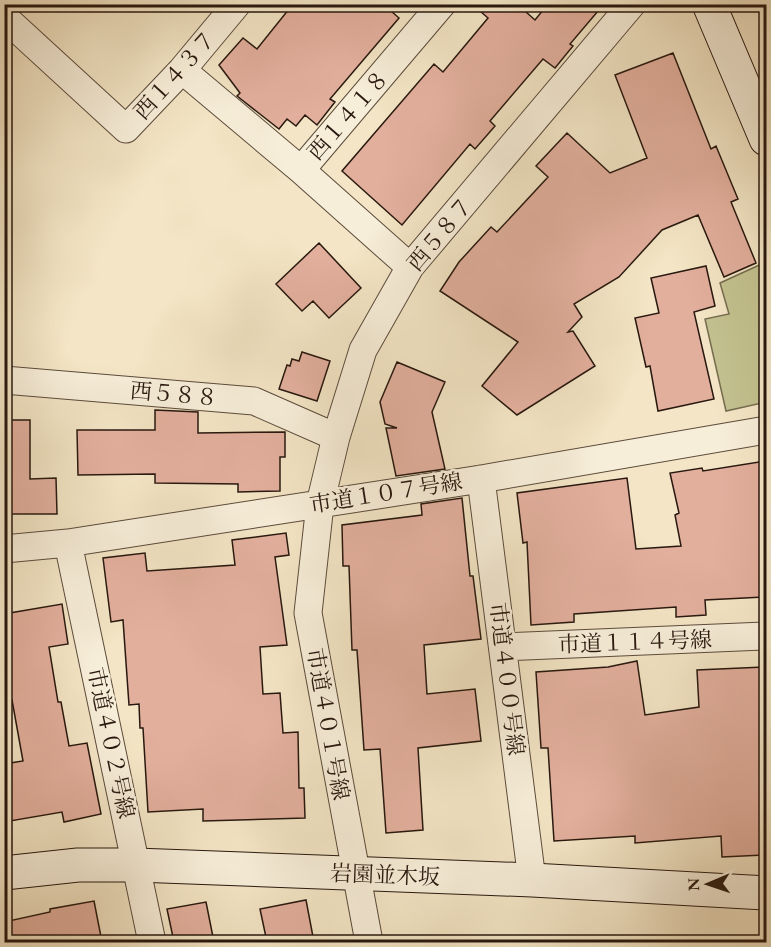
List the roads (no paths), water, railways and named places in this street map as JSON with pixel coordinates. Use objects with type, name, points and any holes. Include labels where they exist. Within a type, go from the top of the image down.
[{"type":"street","name":"西１４３７","points":[[4,17],[126,129],[182,70],[237,4]]},
{"type":"street","name":"西１４１８","points":[[410,267],[301,170],[442,4]]},
{"type":"street","name":"西５８７","points":[[320,504],[336,437],[363,350],[410,267],[632,4]]},
{"type":"street","points":[[709,4],[766,139]]},
{"type":"street","points":[[182,70],[301,170]]},
{"type":"street","name":"西５８８","points":[[4,380],[254,401],[336,437]]},
{"type":"street","name":"市道１０７号線","points":[[4,549],[68,543],[320,504],[766,430]]},
{"type":"street","name":"市道４００号線","points":[[481,478],[532,880]]},
{"type":"street","name":"市道４０１号線","points":[[320,504],[308,613],[369,942]]},
{"type":"street","name":"市道４０２号線","points":[[68,543],[152,942]]},
{"type":"street","name":"市道１１４号線","points":[[504,647],[766,636]]},
{"type":"street","name":"岩園並木坂","points":[[4,873],[78,865],[136,865],[532,880],[766,893]]}]
